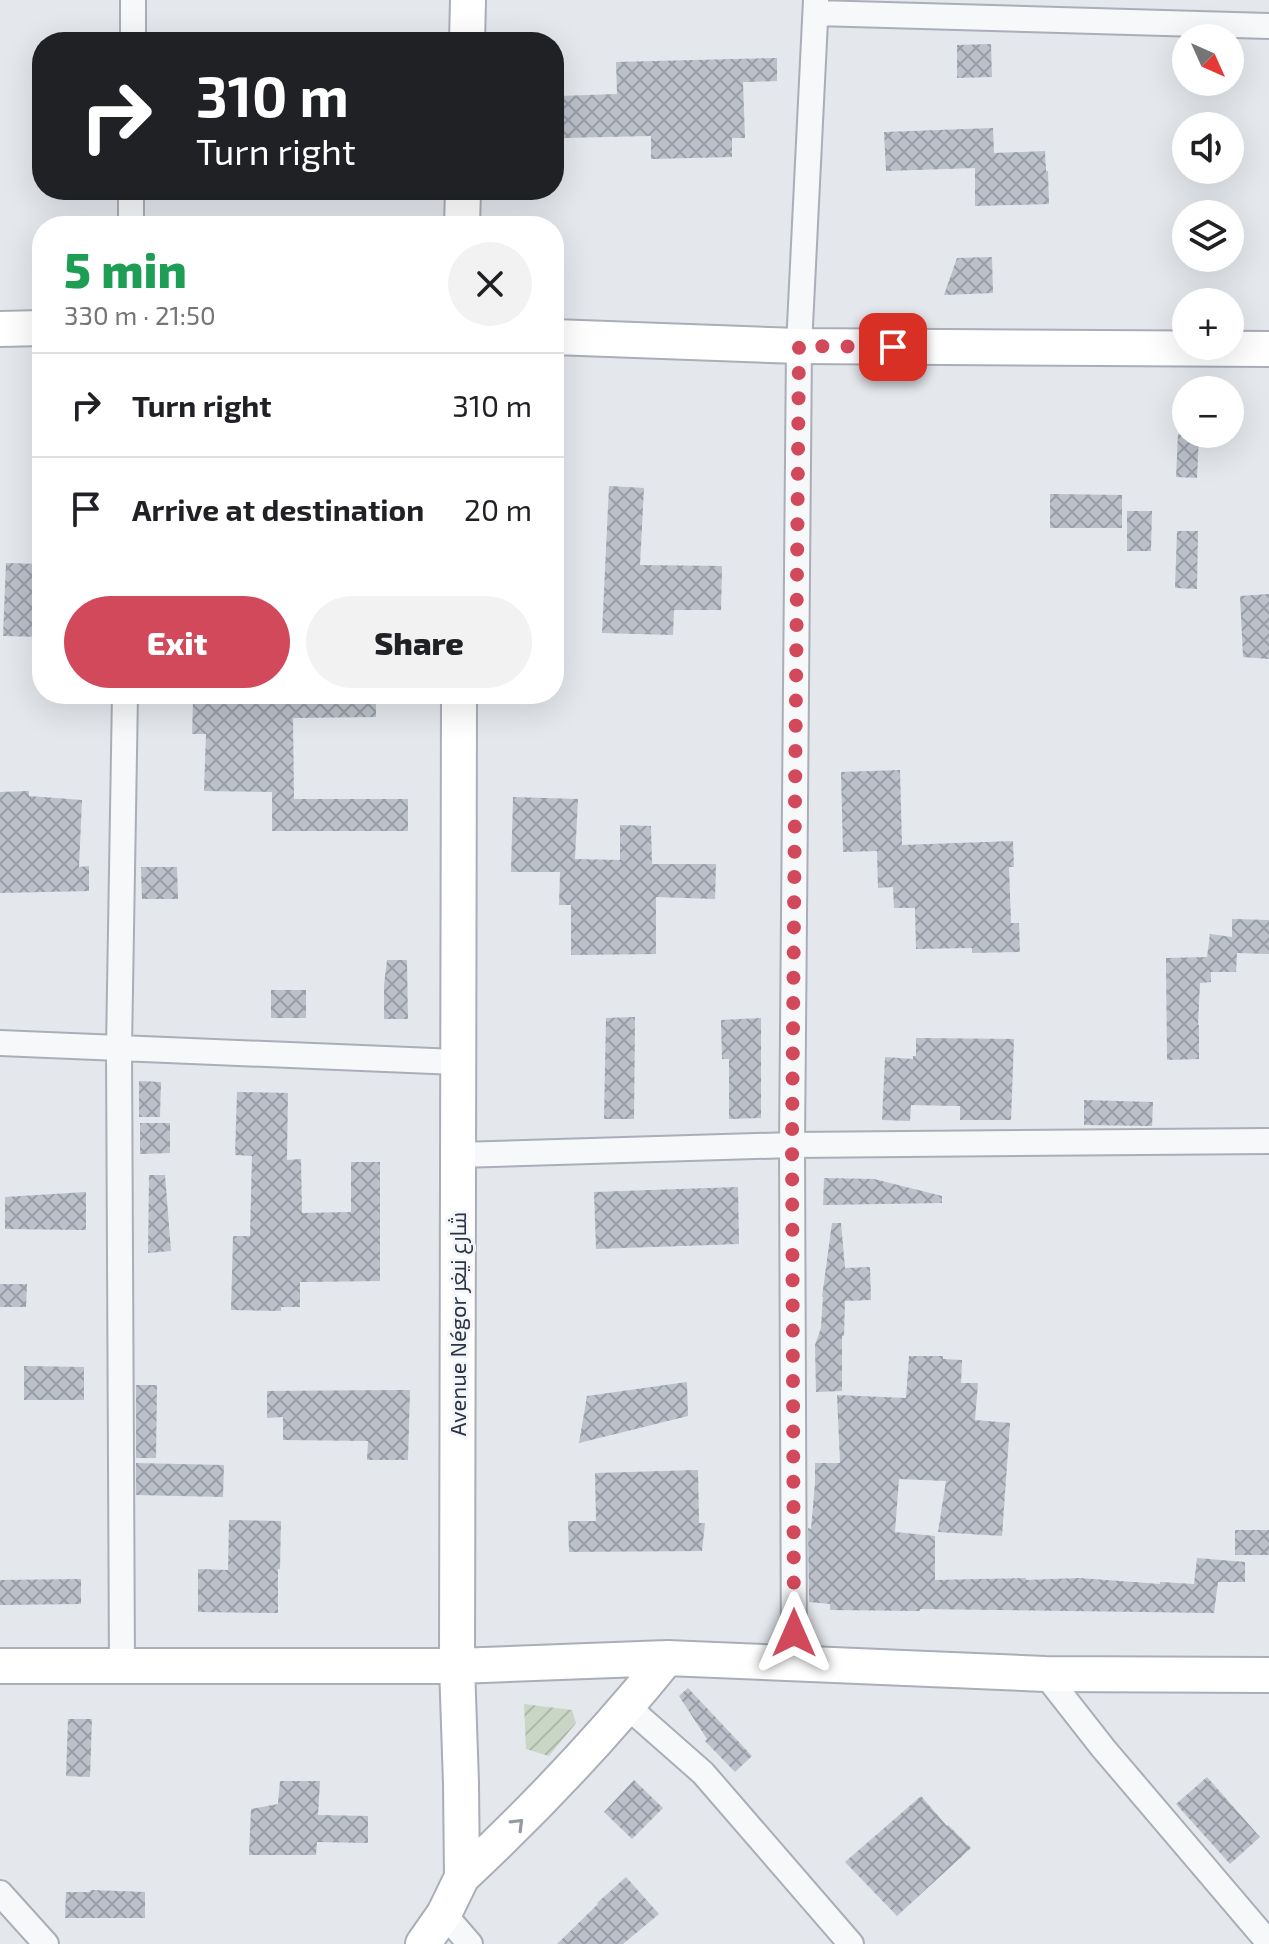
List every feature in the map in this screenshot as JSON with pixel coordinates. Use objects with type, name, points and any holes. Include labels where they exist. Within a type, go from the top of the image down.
[{"type":"street","points":[[133,0],[133,32]]},
{"type":"street","points":[[467,32],[468,0]]},
{"type":"street","points":[[794,1664],[792,1145],[799,346],[816,6],[1065,10],[1269,26]]},
{"type":"street","points":[[0,329],[32,328]]},
{"type":"street","points":[[564,337],[799,346],[1269,349]]},
{"type":"street","points":[[122,1667],[119,1048],[125,704]]},
{"type":"street","name":"Avenue Négor شارع نيغر","points":[[423,1944],[444,1914],[462,1877],[457,1666],[459,704]]},
{"type":"street","points":[[0,1043],[457,1062]]},
{"type":"street","points":[[459,1155],[792,1145],[1269,1141]]},
{"type":"street","points":[[0,1666],[457,1666],[667,1658],[1045,1674],[1269,1675]]},
{"type":"street","points":[[462,1877],[522,1821],[628,1707],[667,1658]]},
{"type":"street","points":[[1045,1674],[1103,1748],[1269,1943]]},
{"type":"street","points":[[628,1707],[703,1773],[851,1944]]},
{"type":"street","points":[[0,1893],[46,1944]]},
{"type":"street","points":[[444,1914],[470,1944]]},
{"type":"green space","points":[[524,1704],[572,1710],[576,1723],[549,1756],[526,1749]]},
{"type":"building","points":[[991,44],[992,77],[957,78],[957,45]]},
{"type":"building","points":[[777,58],[777,81],[743,82],[745,138],[732,138],[732,157],[651,159],[651,136],[564,138],[564,96],[617,94],[616,62]]},
{"type":"building","points":[[993,128],[994,153],[1045,151],[1049,204],[975,206],[975,168],[886,171],[884,132]]},
{"type":"building","points":[[992,257],[993,293],[944,295],[957,258]]},
{"type":"building","points":[[1177,448],[1198,448],[1197,478],[1176,477]]},
{"type":"building","points":[[609,486],[644,488],[640,565],[722,566],[721,610],[674,610],[673,635],[602,633]]},
{"type":"building","points":[[1050,494],[1122,495],[1122,528],[1050,528]]},
{"type":"building","points":[[1127,511],[1152,511],[1151,551],[1127,551]]},
{"type":"building","points":[[1177,531],[1198,531],[1197,589],[1175,588]]},
{"type":"building","points":[[6,563],[32,564],[32,637],[3,636]]},
{"type":"building","points":[[1269,594],[1269,659],[1243,657],[1240,596]]},
{"type":"building","points":[[193,704],[376,704],[376,717],[293,718],[294,799],[408,799],[408,831],[272,831],[272,792],[204,791],[206,734],[192,734]]},
{"type":"building","points":[[900,770],[902,845],[1013,841],[1014,867],[1009,867],[1011,923],[1019,923],[1020,952],[972,953],[972,948],[916,949],[915,908],[894,908],[893,887],[878,888],[877,851],[843,852],[841,772]]},
{"type":"building","points":[[29,791],[29,796],[82,800],[79,867],[89,866],[89,891],[0,893],[0,792]]},
{"type":"building","points":[[513,797],[578,799],[575,859],[620,860],[620,825],[651,826],[652,864],[716,864],[715,899],[656,897],[656,954],[571,955],[571,905],[559,905],[560,872],[511,872]]},
{"type":"building","points":[[141,867],[177,867],[178,899],[142,899]]},
{"type":"building","points":[[1232,919],[1269,920],[1269,954],[1237,953],[1236,972],[1211,972],[1211,982],[1200,983],[1199,1059],[1167,1060],[1166,958],[1207,957],[1210,934],[1232,937]]},
{"type":"building","points":[[387,960],[407,960],[408,1019],[384,1019]]},
{"type":"building","points":[[271,990],[306,990],[306,1018],[271,1018]]},
{"type":"building","points":[[635,1017],[634,1119],[604,1119],[606,1018]]},
{"type":"building","points":[[761,1018],[761,1118],[729,1119],[729,1059],[722,1059],[721,1020]]},
{"type":"building","points":[[916,1038],[1014,1039],[1011,1120],[960,1120],[960,1106],[911,1105],[910,1121],[882,1120],[885,1057],[913,1059],[916,1056]]},
{"type":"building","points":[[139,1081],[161,1082],[160,1117],[139,1117]]},
{"type":"building","points":[[237,1092],[288,1093],[287,1160],[301,1159],[302,1213],[351,1212],[351,1162],[380,1162],[380,1281],[300,1282],[300,1307],[281,1307],[281,1311],[231,1310],[233,1236],[250,1236],[252,1156],[235,1155]]},
{"type":"building","points":[[1084,1100],[1153,1102],[1152,1126],[1084,1125]]},
{"type":"building","points":[[140,1123],[170,1123],[170,1153],[140,1154]]},
{"type":"building","points":[[149,1175],[165,1175],[171,1251],[148,1253]]},
{"type":"building","points":[[824,1178],[874,1179],[942,1196],[942,1203],[823,1205]]},
{"type":"building","points":[[738,1187],[739,1244],[596,1249],[594,1192]]},
{"type":"building","points":[[86,1192],[86,1230],[5,1229],[5,1197]]},
{"type":"building","points":[[832,1223],[841,1223],[845,1268],[870,1267],[871,1300],[845,1301],[842,1391],[816,1392],[815,1345],[821,1328]]},
{"type":"building","points":[[0,1284],[27,1284],[26,1307],[0,1307]]},
{"type":"building","points":[[909,1356],[943,1356],[943,1359],[962,1360],[961,1383],[978,1383],[975,1420],[1010,1423],[1002,1536],[938,1532],[946,1481],[899,1479],[895,1532],[935,1536],[935,1580],[1079,1578],[1194,1584],[1197,1558],[1245,1562],[1245,1582],[1218,1582],[1214,1613],[830,1610],[830,1604],[809,1602],[808,1528],[811,1529],[815,1463],[840,1463],[837,1395],[906,1398]]},
{"type":"building","points":[[24,1366],[84,1367],[84,1400],[24,1400]]},
{"type":"building","points":[[687,1382],[688,1416],[579,1443],[587,1396]]},
{"type":"building","points":[[136,1385],[157,1385],[156,1458],[136,1458]]},
{"type":"building","points":[[410,1390],[408,1460],[367,1460],[368,1441],[283,1440],[283,1417],[267,1418],[267,1391]]},
{"type":"building","points":[[136,1463],[224,1465],[223,1497],[136,1495]]},
{"type":"building","points":[[698,1470],[699,1523],[705,1523],[702,1551],[569,1552],[568,1521],[596,1521],[595,1473]]},
{"type":"building","points":[[229,1520],[281,1521],[278,1613],[198,1612],[198,1569],[228,1570]]},
{"type":"building","points":[[1235,1530],[1269,1530],[1269,1555],[1235,1555]]},
{"type":"building","points":[[81,1579],[81,1604],[0,1605],[0,1580]]},
{"type":"building","points":[[688,1688],[752,1756],[735,1772],[705,1741],[707,1739],[679,1696]]},
{"type":"building","points":[[68,1719],[92,1719],[90,1777],[66,1776]]},
{"type":"building","points":[[1207,1777],[1260,1837],[1230,1864],[1176,1804]]},
{"type":"building","points":[[634,1780],[663,1808],[632,1839],[604,1812]]},
{"type":"building","points":[[280,1781],[320,1781],[318,1815],[368,1816],[368,1843],[317,1842],[316,1855],[249,1855],[251,1809],[278,1804]]},
{"type":"building","points":[[921,1796],[971,1848],[897,1916],[845,1862]]},
{"type":"building","points":[[626,1877],[659,1914],[623,1944],[557,1944],[597,1903]]},
{"type":"building","points":[[66,1892],[145,1892],[145,1918],[65,1918]]},
{"type":"route","points":[[794,1633],[792,1145],[799,346],[893,347]]}]
